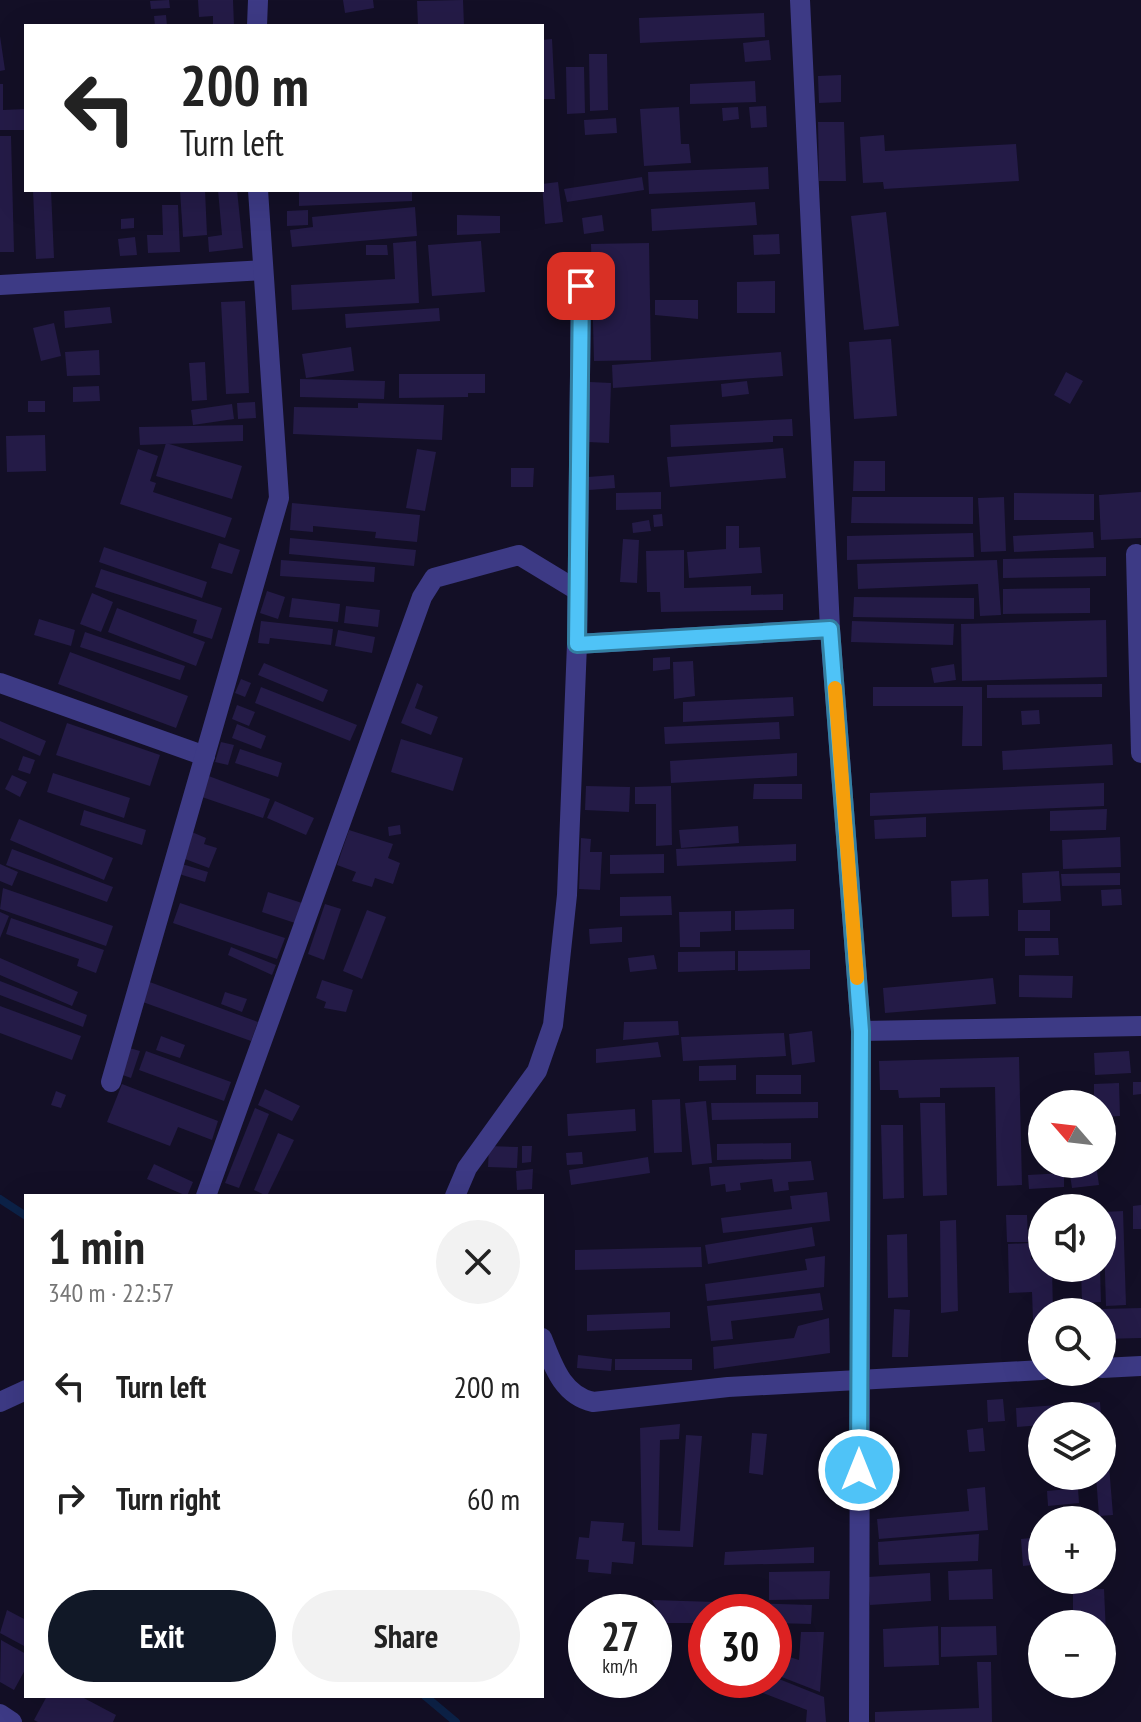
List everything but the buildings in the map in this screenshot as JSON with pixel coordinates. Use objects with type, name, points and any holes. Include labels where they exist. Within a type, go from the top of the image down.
[{"type":"street","points":[[257,24],[258,0]]},
{"type":"street","points":[[800,0],[830,629],[861,1031],[859,1722]]},
{"type":"street","points":[[111,1082],[279,498],[258,192]]},
{"type":"street","points":[[0,285],[263,270]]},
{"type":"street","points":[[456,1194],[467,1168],[537,1071],[553,1025],[567,895],[577,644],[575,589],[581,286]]},
{"type":"street","points":[[1136,554],[1141,753]]},
{"type":"street","points":[[207,1194],[422,597],[434,578],[519,555],[575,589]]},
{"type":"street","points":[[577,644],[830,629]]},
{"type":"street","points":[[0,683],[205,756]]},
{"type":"street","points":[[861,1031],[1141,1026]]},
{"type":"street","points":[[544,1342],[562,1383],[578,1397],[593,1402],[728,1387],[1028,1371]]},
{"type":"street","points":[[1116,1367],[1141,1366]]},
{"type":"street","points":[[0,1402],[24,1391]]},
{"type":"street","points":[[0,1714],[12,1722]]},
{"type":"waterway","points":[[0,1199],[24,1215]]},
{"type":"waterway","points":[[427,1698],[456,1722]]},
{"type":"slow traffic","points":[[835,688],[857,978]]},
{"type":"route","points":[[581,286],[575,589],[577,644],[830,629],[861,1031],[859,1470]]}]
